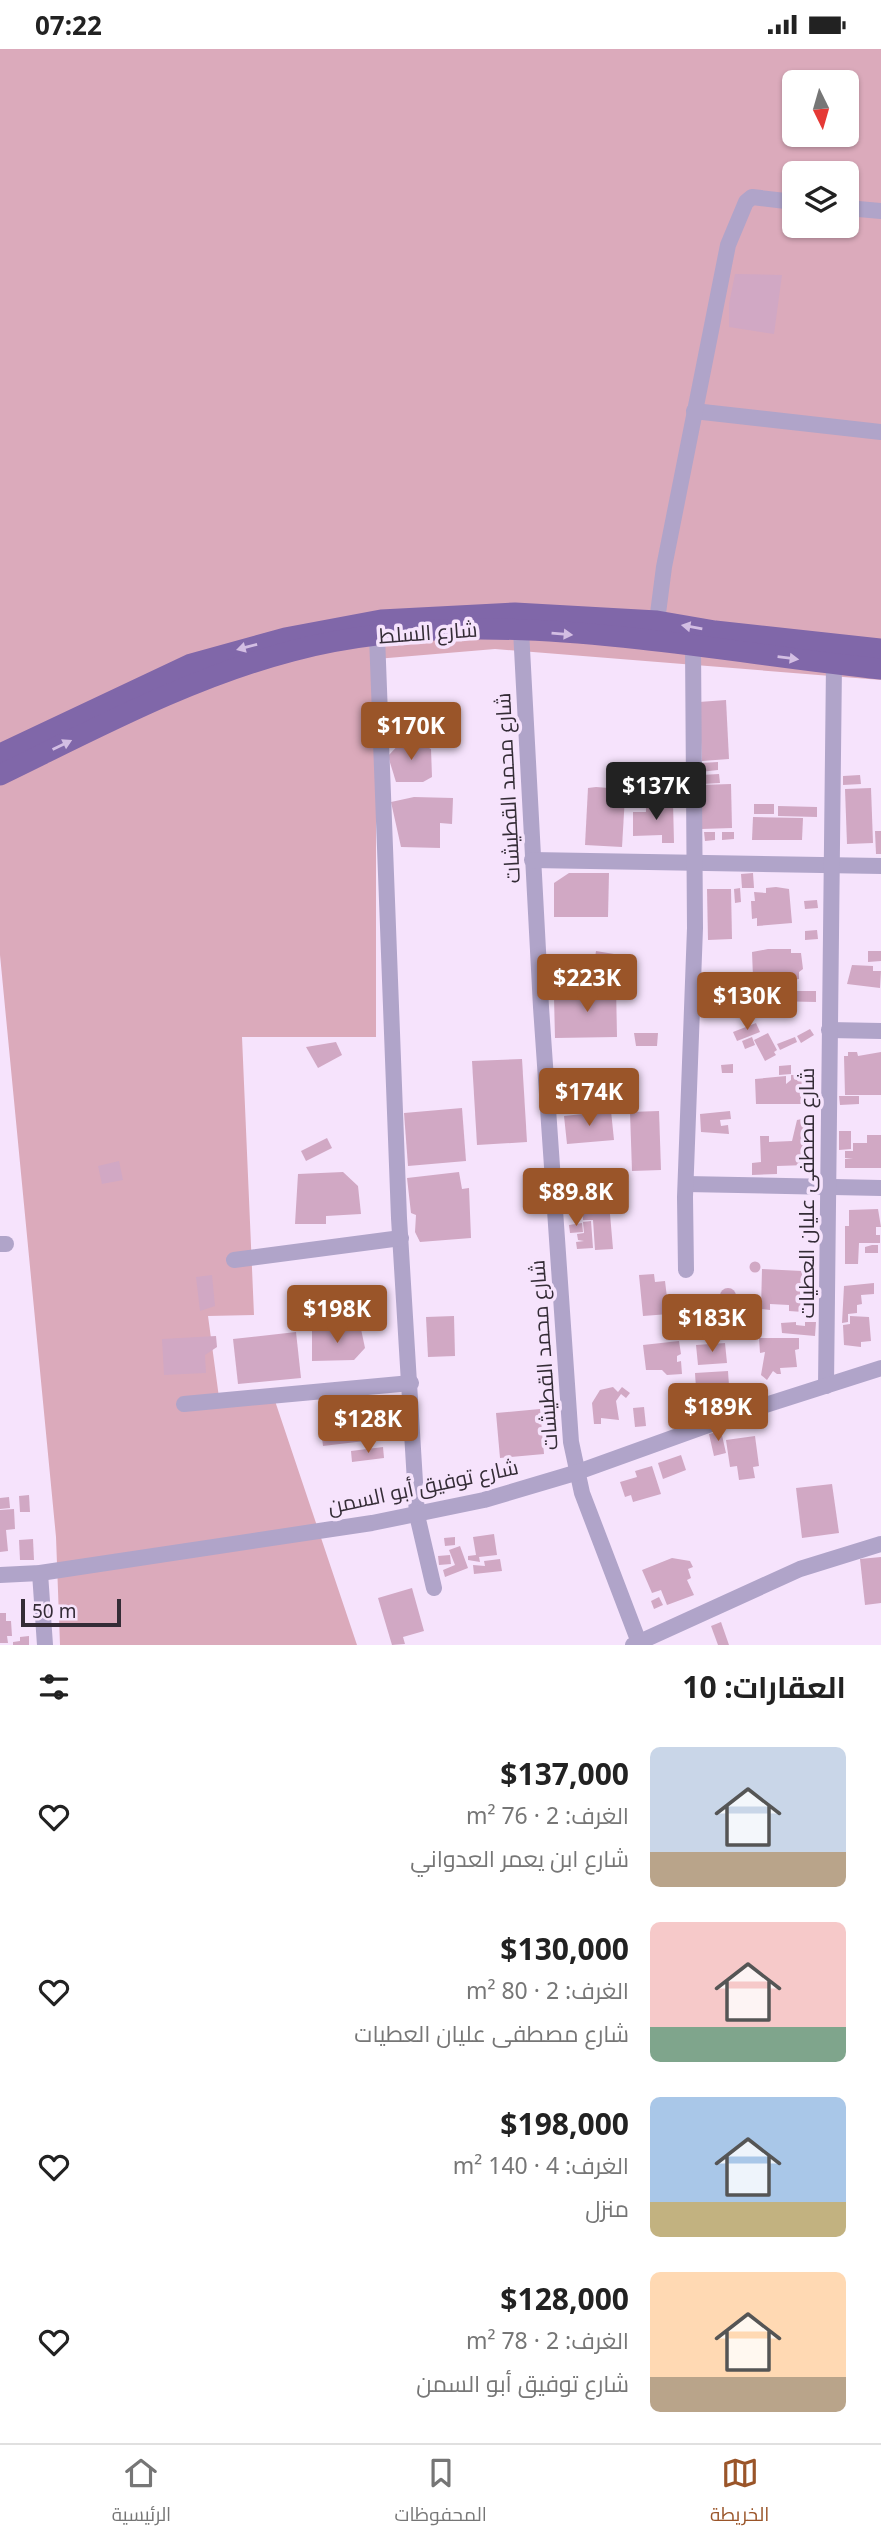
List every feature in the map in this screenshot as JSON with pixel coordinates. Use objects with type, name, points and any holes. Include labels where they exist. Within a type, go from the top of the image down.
[{"type":"main road","name":"شارع السلط","points":[[0,754],[191,664],[328,628],[426,616],[487,614],[657,621],[715,631],[881,649]]},
{"type":"main road","name":"شارع السلط","points":[[0,775],[195,682],[291,651],[377,636],[456,629],[521,630],[693,646],[881,669]]},
{"type":"street","points":[[657,621],[694,411],[728,245],[746,202],[752,197],[782,201]]},
{"type":"street","points":[[859,209],[881,211]]},
{"type":"street","points":[[694,411],[881,432]]},
{"type":"street","name":"شارع محمد القطيشات","points":[[521,630],[533,860],[575,1473],[637,1644]]},
{"type":"street","points":[[377,636],[401,1238],[417,1515],[434,1588]]},
{"type":"street","points":[[685,1270],[695,991],[693,646]]},
{"type":"street","name":"شارع مصطفى عليان العطيات","points":[[825,1386],[830,1187],[829,1030],[834,664]]},
{"type":"street","points":[[533,860],[831,863],[881,866]]},
{"type":"street","points":[[829,1030],[881,1031]]},
{"type":"street","points":[[686,1184],[881,1188]]},
{"type":"street","points":[[234,1260],[401,1238]]},
{"type":"street","name":"شارع توفيق أبو السمن","points":[[0,1575],[40,1573],[417,1515],[484,1500],[575,1473],[881,1368]]},
{"type":"street","points":[[184,1404],[411,1383]]},
{"type":"street","points":[[637,1644],[800,1569],[881,1544]]},
{"type":"street","points":[[40,1573],[45,1645]]},
{"type":"shaded area","points":[[0,49],[881,49],[881,680],[495,649],[376,659],[376,1037],[242,1037],[254,1315],[208,1316],[220,1405],[273,1395],[357,1645],[60,1645],[56,1537],[0,955]]},
{"type":"building","points":[[735,274],[782,275],[774,334],[729,327],[729,304]]},
{"type":"building","points":[[726,700],[729,759],[702,761],[699,702]]},
{"type":"building","points":[[402,741],[417,742],[431,749],[432,777],[423,782],[396,782],[388,756]]},
{"type":"building","points":[[718,762],[718,770],[700,772],[700,763]]},
{"type":"building","points":[[719,774],[720,783],[702,784],[701,775]]},
{"type":"building","points":[[860,775],[861,784],[843,785],[843,776]]},
{"type":"building","points":[[731,784],[732,828],[701,829],[700,785]]},
{"type":"building","points":[[588,788],[609,788],[625,796],[622,847],[585,845]]},
{"type":"building","points":[[871,788],[873,843],[847,844],[845,789]]},
{"type":"building","points":[[414,797],[453,798],[452,824],[440,823],[440,848],[401,847],[391,802]]},
{"type":"building","points":[[673,802],[674,843],[662,843],[662,835],[633,836],[633,812],[646,812],[646,803]]},
{"type":"building","points":[[754,804],[774,804],[774,814],[754,814]]},
{"type":"building","points":[[778,806],[817,807],[817,817],[778,816]]},
{"type":"building","points":[[753,817],[803,818],[802,840],[752,840]]},
{"type":"building","points":[[875,831],[881,831],[881,854],[876,854]]},
{"type":"building","points":[[704,832],[715,832],[715,840],[705,841]]},
{"type":"building","points":[[722,832],[734,832],[734,839],[722,840]]},
{"type":"building","points":[[569,873],[609,873],[608,917],[554,917],[554,883]]},
{"type":"building","points":[[753,873],[754,888],[742,888],[741,874]]},
{"type":"building","points":[[740,888],[741,902],[735,903],[734,889]]},
{"type":"building","points":[[766,888],[789,889],[792,923],[757,926],[757,918],[752,919],[751,901],[755,901],[754,892],[766,893]]},
{"type":"building","points":[[707,889],[731,889],[732,939],[708,940]]},
{"type":"building","points":[[817,900],[818,908],[805,909],[804,901]]},
{"type":"building","points":[[817,930],[818,939],[805,940],[805,931]]},
{"type":"building","points":[[791,949],[791,953],[801,953],[803,969],[799,972],[799,979],[767,982],[762,977],[753,977],[752,952]]},
{"type":"building","points":[[596,951],[614,954],[611,974],[593,971]]},
{"type":"building","points":[[868,951],[881,951],[881,961],[868,962]]},
{"type":"building","points":[[852,965],[873,966],[873,971],[881,971],[880,988],[847,984]]},
{"type":"building","points":[[727,975],[728,1006],[721,1007],[722,1012],[705,1013],[703,977]]},
{"type":"building","points":[[586,985],[616,985],[617,1037],[555,1038],[554,997],[586,996]]},
{"type":"building","points":[[772,991],[816,991],[816,1002],[772,1001]]},
{"type":"building","points":[[732,1002],[741,1002],[741,1017],[728,1017]]},
{"type":"building","points":[[756,1023],[760,1032],[737,1041],[733,1032]]},
{"type":"building","points":[[810,1029],[814,1035],[801,1043],[797,1036]]},
{"type":"building","points":[[634,1033],[658,1033],[657,1046],[636,1046]]},
{"type":"building","points":[[768,1033],[777,1050],[774,1052],[776,1055],[765,1061],[754,1040]]},
{"type":"building","points":[[752,1037],[755,1045],[745,1049],[742,1041]]},
{"type":"building","points":[[795,1037],[797,1042],[780,1050],[777,1044]]},
{"type":"building","points":[[336,1042],[342,1055],[318,1068],[306,1047]]},
{"type":"building","points":[[848,1052],[857,1052],[858,1056],[881,1052],[881,1095],[845,1095],[844,1056],[848,1056]]},
{"type":"building","points":[[522,1059],[527,1142],[477,1145],[472,1061]]},
{"type":"building","points":[[733,1064],[733,1073],[722,1073],[721,1065]]},
{"type":"building","points":[[791,1065],[791,1074],[779,1075],[779,1066]]},
{"type":"building","points":[[791,1075],[801,1075],[803,1104],[756,1104],[755,1079],[786,1076],[786,1084],[791,1080]]},
{"type":"building","points":[[839,1096],[859,1096],[859,1104],[840,1105]]},
{"type":"building","points":[[628,1098],[639,1098],[639,1109],[627,1109]]},
{"type":"building","points":[[462,1108],[466,1161],[408,1166],[404,1113]]},
{"type":"building","points":[[611,1111],[614,1140],[567,1144],[564,1116]]},
{"type":"building","points":[[659,1111],[661,1170],[632,1171],[630,1112]]},
{"type":"building","points":[[730,1111],[731,1119],[720,1120],[721,1126],[728,1125],[729,1134],[701,1132],[700,1114]]},
{"type":"building","points":[[816,1116],[816,1124],[805,1125],[807,1165],[777,1166],[777,1174],[752,1175],[752,1163],[761,1162],[760,1136],[769,1136],[769,1142],[792,1141],[797,1120]]},
{"type":"building","points":[[839,1131],[851,1131],[851,1149],[839,1150]]},
{"type":"building","points":[[867,1135],[881,1135],[881,1168],[845,1168],[845,1159],[853,1158],[845,1158],[845,1151],[853,1151],[853,1143],[867,1143]]},
{"type":"building","points":[[327,1138],[332,1148],[306,1161],[301,1151]]},
{"type":"building","points":[[119,1161],[123,1180],[102,1184],[98,1166]]},
{"type":"building","points":[[343,1172],[358,1186],[361,1214],[326,1216],[326,1224],[295,1224],[298,1174]]},
{"type":"building","points":[[459,1172],[462,1189],[469,1188],[471,1238],[420,1242],[415,1232],[416,1215],[411,1213],[407,1178]]},
{"type":"building","points":[[618,1195],[619,1213],[592,1214],[610,1214],[613,1249],[595,1250],[593,1220],[583,1220],[581,1197]]},
{"type":"building","points":[[878,1209],[881,1227],[876,1227],[876,1235],[880,1235],[880,1243],[859,1243],[858,1264],[845,1264],[845,1226],[849,1226],[849,1210]]},
{"type":"building","points":[[591,1221],[593,1248],[577,1249],[576,1242],[584,1241],[578,1240],[577,1234],[584,1233],[583,1222]]},
{"type":"building","points":[[582,1223],[583,1232],[570,1233],[569,1225]]},
{"type":"building","points":[[878,1245],[878,1253],[865,1253],[865,1247]]},
{"type":"building","points":[[755,1262],[759,1263],[759,1271],[755,1272],[751,1271],[750,1267],[751,1263]]},
{"type":"building","points":[[762,1269],[802,1271],[803,1312],[789,1311],[789,1305],[770,1304],[770,1310],[761,1309]]},
{"type":"building","points":[[654,1274],[655,1282],[665,1281],[669,1314],[643,1316],[639,1275]]},
{"type":"building","points":[[212,1275],[215,1306],[200,1311],[196,1277]]},
{"type":"building","points":[[874,1283],[874,1294],[861,1295],[862,1304],[857,1305],[857,1313],[848,1314],[848,1322],[842,1323],[844,1286]]},
{"type":"building","points":[[725,1288],[731,1288],[736,1296],[734,1302],[725,1304],[720,1299],[720,1293]]},
{"type":"building","points":[[454,1316],[455,1356],[428,1357],[426,1317]]},
{"type":"building","points":[[850,1316],[869,1317],[871,1341],[861,1342],[861,1347],[844,1345],[843,1325],[850,1324]]},
{"type":"building","points":[[704,1318],[726,1318],[726,1330],[705,1331]]},
{"type":"building","points":[[796,1322],[796,1325],[805,1326],[805,1322],[816,1322],[815,1336],[782,1333],[781,1323]]},
{"type":"building","points":[[361,1329],[365,1348],[354,1360],[312,1361],[312,1331]]},
{"type":"building","points":[[296,1332],[301,1378],[238,1384],[233,1339]]},
{"type":"building","points":[[216,1336],[217,1347],[205,1355],[206,1373],[164,1375],[162,1339]]},
{"type":"building","points":[[759,1338],[799,1338],[799,1349],[795,1350],[797,1367],[780,1368],[781,1374],[773,1371],[767,1380],[761,1375],[765,1352],[760,1353]]},
{"type":"building","points":[[679,1341],[681,1354],[677,1356],[677,1362],[681,1361],[682,1374],[667,1375],[662,1370],[646,1370],[643,1345]]},
{"type":"building","points":[[725,1343],[727,1363],[698,1365],[696,1345]]},
{"type":"building","points":[[728,1371],[729,1386],[696,1388],[695,1373]]},
{"type":"building","points":[[613,1387],[618,1392],[622,1387],[630,1393],[626,1398],[621,1394],[616,1401],[619,1420],[601,1418],[601,1424],[594,1424],[592,1403],[600,1390]]},
{"type":"building","points":[[719,1388],[720,1400],[696,1402],[695,1390]]},
{"type":"building","points":[[644,1407],[646,1426],[635,1427],[633,1408]]},
{"type":"building","points":[[540,1409],[544,1454],[500,1458],[496,1413]]},
{"type":"building","points":[[366,1417],[367,1426],[371,1426],[373,1440],[323,1446],[321,1429],[335,1428],[334,1421]]},
{"type":"building","points":[[721,1431],[726,1453],[714,1456],[709,1434]]},
{"type":"building","points":[[755,1436],[759,1466],[753,1467],[755,1478],[739,1480],[737,1466],[730,1467],[726,1440]]},
{"type":"building","points":[[383,1447],[384,1458],[352,1462],[351,1451]]},
{"type":"building","points":[[681,1455],[686,1470],[663,1479],[658,1463]]},
{"type":"building","points":[[652,1466],[661,1494],[633,1502],[631,1495],[625,1497],[620,1482],[637,1477],[635,1471]]},
{"type":"building","points":[[832,1484],[839,1533],[802,1538],[796,1488]]},
{"type":"building","points":[[29,1495],[30,1512],[20,1512],[19,1496]]},
{"type":"building","points":[[9,1497],[10,1508],[0,1509],[0,1498]]},
{"type":"building","points":[[14,1509],[15,1529],[6,1530],[8,1551],[0,1552],[0,1510]]},
{"type":"building","points":[[494,1534],[497,1555],[479,1557],[480,1562],[468,1560],[468,1556],[476,1555],[473,1537]]},
{"type":"building","points":[[455,1537],[455,1545],[445,1546],[444,1538]]},
{"type":"building","points":[[33,1539],[34,1560],[20,1560],[19,1540]]},
{"type":"building","points":[[460,1546],[468,1568],[445,1577],[443,1570],[455,1565],[449,1550]]},
{"type":"building","points":[[450,1555],[451,1564],[439,1565],[438,1556]]},
{"type":"building","points":[[881,1557],[881,1603],[865,1605],[860,1559]]},
{"type":"building","points":[[672,1558],[690,1561],[693,1567],[688,1569],[691,1578],[687,1580],[694,1595],[667,1605],[661,1590],[652,1593],[642,1570]]},
{"type":"building","points":[[500,1559],[502,1571],[474,1574],[473,1565],[485,1566],[484,1561]]},
{"type":"building","points":[[412,1588],[424,1631],[403,1637],[405,1644],[392,1645],[378,1598]]},
{"type":"building","points":[[659,1597],[663,1605],[654,1609],[651,1601]]},
{"type":"building","points":[[0,1613],[6,1613],[6,1621],[11,1621],[12,1636],[7,1636],[8,1643],[0,1643]]},
{"type":"building","points":[[721,1622],[729,1645],[718,1645],[711,1626]]},
{"type":"building","points":[[29,1636],[29,1645],[13,1645],[13,1642],[20,1641],[20,1637]]}]
